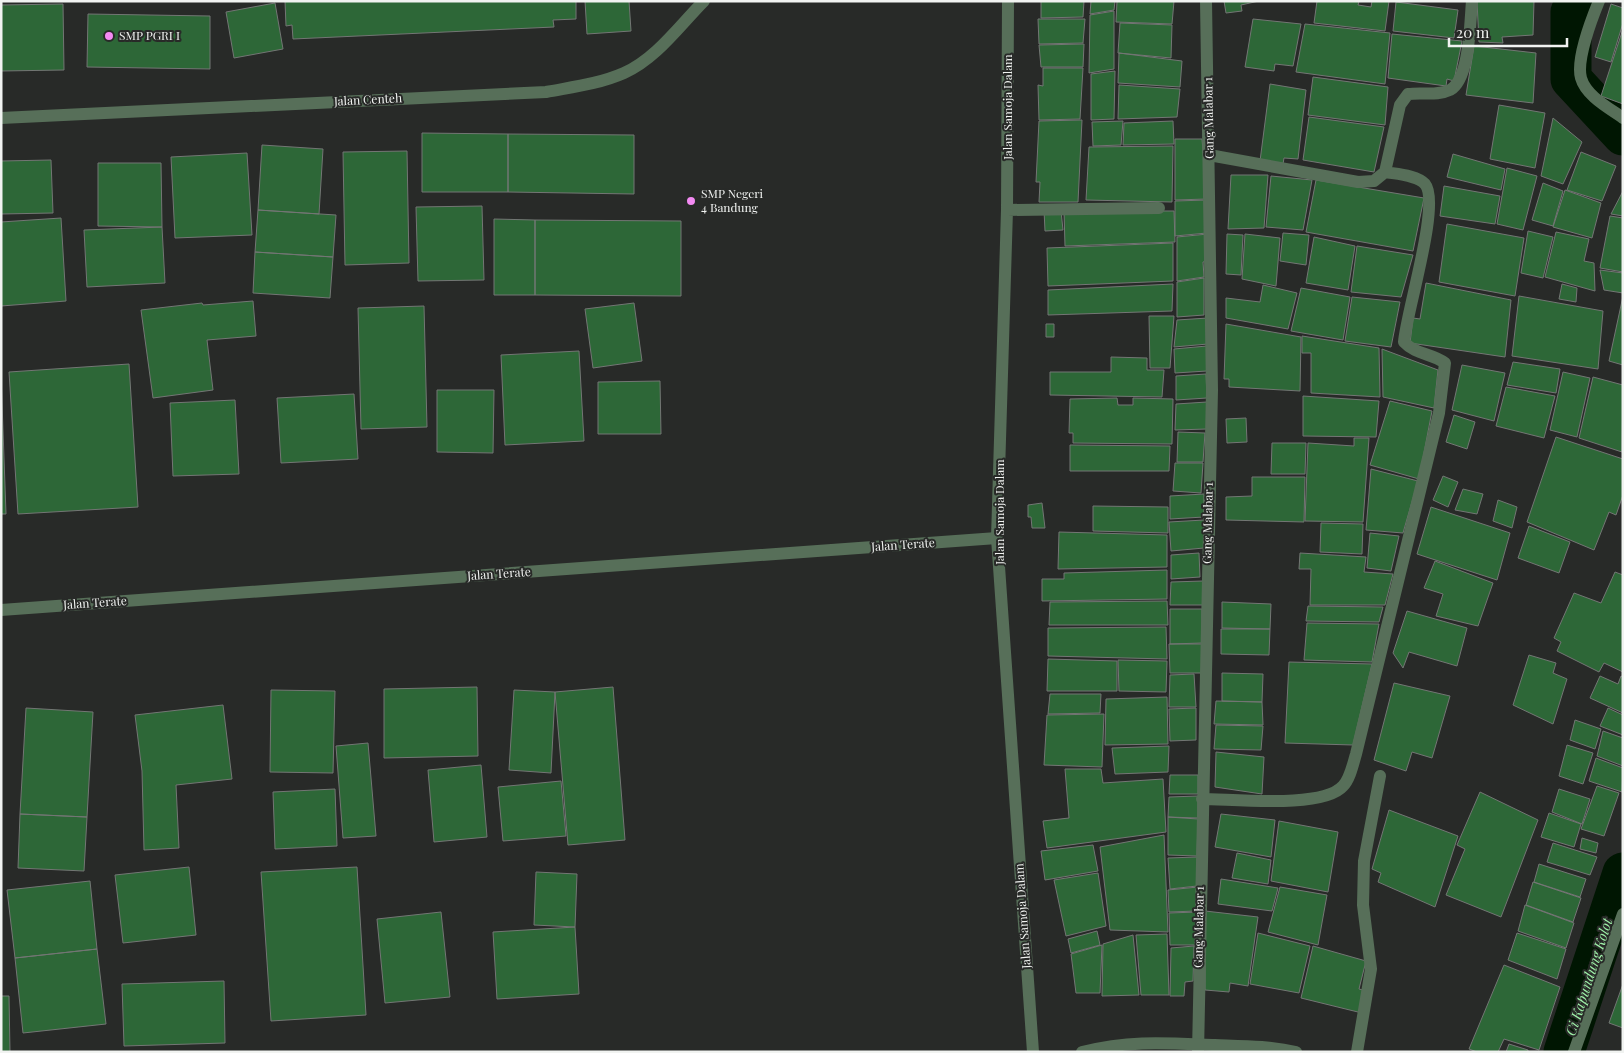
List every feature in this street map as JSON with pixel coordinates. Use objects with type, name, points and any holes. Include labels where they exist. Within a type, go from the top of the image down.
[{"type":"street","name":"Jalan Centeh","points":[[1,118],[546,92],[593,84],[625,73],[648,58],[704,1]]},
{"type":"street","name":"Jalan Samoja Dalam","points":[[1008,1],[1007,210],[998,538],[1033,1052]]},
{"type":"street","name":"Gang Malabar 1","points":[[1198,1048],[1212,390],[1206,1]]},
{"type":"street","points":[[1209,155],[1358,182],[1374,181],[1385,172],[1400,105],[1408,94],[1437,94],[1450,90],[1458,84],[1464,71],[1472,1]]},
{"type":"street","points":[[1599,1],[1584,43],[1581,77],[1593,97],[1623,118]]},
{"type":"street","points":[[1202,799],[1293,801],[1324,798],[1336,793],[1344,785],[1356,754],[1439,414],[1445,363],[1439,359],[1412,350],[1404,342],[1410,303],[1425,250],[1430,197],[1426,184],[1418,179],[1385,172]]},
{"type":"street","points":[[1007,210],[1159,208]]},
{"type":"street","name":"Jalan Terate","points":[[1,610],[998,538]]},
{"type":"street","points":[[1357,1052],[1371,969],[1362,905],[1364,861],[1380,776]]},
{"type":"street","points":[[1574,1052],[1623,914]]},
{"type":"street","points":[[1082,1052],[1112,1045],[1153,1041],[1198,1048],[1296,1052]]},
{"type":"building","points":[[285,1],[576,1],[576,19],[553,20],[554,27],[293,39],[292,25],[286,26]]},
{"type":"building","points":[[585,1],[629,1],[631,31],[587,34]]},
{"type":"building","points":[[1041,1],[1084,1],[1083,17],[1041,18]]},
{"type":"building","points":[[1091,1],[1115,1],[1114,10],[1090,14]]},
{"type":"building","points":[[1117,1],[1174,1],[1172,24],[1116,22]]},
{"type":"building","points":[[1224,1],[1259,1],[1241,5],[1242,11],[1226,13]]},
{"type":"building","points":[[1317,1],[1359,1],[1358,5],[1371,7],[1372,1],[1389,1],[1385,31],[1314,23]]},
{"type":"building","points":[[1477,1],[1534,1],[1533,35],[1502,37],[1503,43],[1479,42]]},
{"type":"building","points":[[1396,2],[1458,10],[1454,38],[1393,31]]},
{"type":"building","points":[[275,3],[283,49],[234,58],[226,12]]},
{"type":"building","points":[[63,4],[64,70],[1,71],[1,5]]},
{"type":"building","points":[[1611,4],[1623,8],[1623,23],[1611,62],[1595,57]]},
{"type":"building","points":[[1114,11],[1114,69],[1089,73],[1090,15]]},
{"type":"building","points":[[88,14],[210,16],[210,69],[87,67]]},
{"type":"building","points":[[1038,19],[1085,19],[1083,43],[1039,44]]},
{"type":"building","points":[[1253,19],[1301,24],[1293,66],[1275,64],[1274,71],[1245,67]]},
{"type":"building","points":[[1120,23],[1172,25],[1171,58],[1118,53]]},
{"type":"building","points":[[1305,24],[1390,33],[1385,84],[1296,72]]},
{"type":"building","points":[[1623,29],[1623,104],[1601,96]]},
{"type":"building","points":[[1392,34],[1462,41],[1454,81],[1447,79],[1446,86],[1388,78]]},
{"type":"building","points":[[1084,44],[1083,67],[1041,67],[1039,45]]},
{"type":"building","points":[[1474,46],[1536,53],[1533,103],[1466,95]]},
{"type":"building","points":[[1119,53],[1182,61],[1180,87],[1118,83]]},
{"type":"building","points":[[1043,68],[1083,68],[1080,119],[1039,120],[1038,85],[1043,86]]},
{"type":"building","points":[[1115,71],[1114,119],[1091,120],[1091,74]]},
{"type":"building","points":[[1313,77],[1388,87],[1385,125],[1308,115]]},
{"type":"building","points":[[1270,84],[1306,90],[1298,159],[1284,158],[1283,164],[1260,161]]},
{"type":"building","points":[[1119,85],[1180,89],[1177,117],[1118,119]]},
{"type":"building","points":[[1499,105],[1545,113],[1535,168],[1490,159]]},
{"type":"building","points":[[1309,117],[1384,127],[1374,172],[1303,160]]},
{"type":"building","points":[[1553,118],[1582,142],[1563,184],[1541,176]]},
{"type":"building","points":[[1082,120],[1078,202],[1039,202],[1040,182],[1036,182],[1039,121]]},
{"type":"building","points":[[1123,121],[1121,145],[1093,146],[1092,122]]},
{"type":"building","points":[[1173,121],[1174,144],[1123,145],[1124,123]]},
{"type":"building","points":[[422,133],[508,134],[508,192],[422,192]]},
{"type":"building","points":[[508,134],[634,135],[634,194],[508,192]]},
{"type":"building","points":[[1175,139],[1202,139],[1207,199],[1175,200]]},
{"type":"building","points":[[262,145],[323,149],[319,214],[258,210]]},
{"type":"building","points":[[1173,146],[1172,202],[1086,200],[1089,147]]},
{"type":"building","points":[[407,151],[409,263],[345,265],[343,152]]},
{"type":"building","points":[[1581,152],[1616,166],[1602,201],[1567,190]]},
{"type":"building","points":[[247,153],[252,235],[175,238],[171,157]]},
{"type":"building","points":[[1453,154],[1505,169],[1501,190],[1447,177]]},
{"type":"building","points":[[51,160],[53,213],[1,214],[1,161]]},
{"type":"building","points":[[98,163],[161,163],[162,227],[98,226]]},
{"type":"building","points":[[1507,168],[1537,176],[1523,230],[1497,224]]},
{"type":"building","points":[[1231,175],[1268,175],[1264,228],[1228,229]]},
{"type":"building","points":[[1271,176],[1312,180],[1303,230],[1266,227]]},
{"type":"building","points":[[1316,180],[1424,198],[1413,251],[1306,232]]},
{"type":"building","points":[[1543,183],[1563,191],[1553,226],[1532,220]]},
{"type":"building","points":[[1444,186],[1500,196],[1495,224],[1440,216]]},
{"type":"building","points":[[1565,190],[1601,203],[1592,238],[1553,227]]},
{"type":"building","points":[[1623,191],[1623,216],[1611,214]]},
{"type":"building","points":[[1207,200],[1207,233],[1175,236],[1175,201]]},
{"type":"building","points":[[482,206],[484,280],[418,281],[416,207]]},
{"type":"building","points":[[258,210],[336,215],[333,257],[255,252]]},
{"type":"building","points":[[1044,210],[1061,211],[1063,230],[1045,231]]},
{"type":"building","points":[[1064,211],[1174,211],[1175,242],[1065,246]]},
{"type":"building","points":[[1610,216],[1623,218],[1623,272],[1600,268]]},
{"type":"building","points":[[61,218],[66,301],[1,306],[1,222]]},
{"type":"building","points":[[494,219],[535,220],[535,295],[494,295]]},
{"type":"building","points":[[535,220],[681,221],[681,296],[535,295]]},
{"type":"building","points":[[1447,224],[1524,238],[1515,296],[1439,282]]},
{"type":"building","points":[[162,227],[165,283],[87,287],[84,230]]},
{"type":"building","points":[[1528,231],[1553,237],[1543,278],[1521,273]]},
{"type":"building","points":[[1556,232],[1589,239],[1584,261],[1594,263],[1595,291],[1545,277]]},
{"type":"building","points":[[1283,233],[1309,235],[1306,265],[1280,261]]},
{"type":"building","points":[[1208,234],[1208,261],[1203,262],[1204,277],[1177,281],[1177,237]]},
{"type":"building","points":[[1227,234],[1243,235],[1241,275],[1226,274]]},
{"type":"building","points":[[1245,234],[1280,238],[1276,286],[1242,279]]},
{"type":"building","points":[[1314,237],[1355,246],[1348,290],[1306,283]]},
{"type":"building","points":[[1173,243],[1173,281],[1048,286],[1047,248]]},
{"type":"building","points":[[1357,246],[1413,255],[1401,297],[1351,292]]},
{"type":"building","points":[[255,252],[333,257],[330,298],[253,293]]},
{"type":"building","points":[[1600,270],[1623,273],[1623,293],[1604,290]]},
{"type":"building","points":[[1204,278],[1204,315],[1177,317],[1177,282]]},
{"type":"building","points":[[1426,283],[1511,300],[1505,357],[1410,343],[1413,318],[1420,319]]},
{"type":"building","points":[[1173,284],[1172,311],[1048,315],[1048,290]]},
{"type":"building","points":[[1562,284],[1577,288],[1576,302],[1559,299]]},
{"type":"building","points":[[1263,285],[1297,293],[1288,329],[1226,318],[1226,298],[1260,302]]},
{"type":"building","points":[[1301,288],[1350,297],[1343,340],[1291,331]]},
{"type":"building","points":[[1519,296],[1603,311],[1598,369],[1512,356]]},
{"type":"building","points":[[1623,296],[1623,365],[1609,361]]},
{"type":"building","points":[[1352,297],[1400,302],[1391,347],[1345,341]]},
{"type":"building","points":[[253,301],[256,336],[207,340],[213,390],[153,398],[141,310],[202,303],[203,305]]},
{"type":"building","points":[[634,303],[642,361],[593,368],[585,309]]},
{"type":"building","points":[[424,306],[427,427],[361,429],[358,308]]},
{"type":"building","points":[[1149,316],[1174,316],[1170,368],[1150,368]]},
{"type":"building","points":[[1208,318],[1208,344],[1174,347],[1177,320]]},
{"type":"building","points":[[1046,324],[1054,324],[1054,337],[1046,337]]},
{"type":"building","points":[[1226,324],[1301,337],[1300,391],[1229,387],[1229,379],[1224,379]]},
{"type":"building","points":[[1302,336],[1379,348],[1380,397],[1311,393],[1311,353],[1302,353]]},
{"type":"building","points":[[1207,346],[1207,371],[1175,373],[1174,349]]},
{"type":"building","points":[[1382,349],[1438,370],[1434,408],[1383,397]]},
{"type":"building","points":[[579,351],[584,441],[505,445],[501,355]]},
{"type":"building","points":[[1111,357],[1147,358],[1147,370],[1164,370],[1162,397],[1050,395],[1050,372],[1111,372]]},
{"type":"building","points":[[1513,362],[1560,369],[1556,393],[1507,385]]},
{"type":"building","points":[[129,364],[138,507],[18,514],[9,372]]},
{"type":"building","points":[[1462,365],[1505,373],[1494,421],[1452,410]]},
{"type":"building","points":[[1563,372],[1590,378],[1577,437],[1550,430]]},
{"type":"building","points":[[1,374],[6,514],[1,514]]},
{"type":"building","points":[[1206,374],[1207,398],[1176,400],[1176,376]]},
{"type":"building","points":[[1593,377],[1623,385],[1622,452],[1579,438]]},
{"type":"building","points":[[660,381],[661,434],[598,434],[598,382]]},
{"type":"building","points":[[1506,387],[1555,396],[1544,438],[1496,426]]},
{"type":"building","points":[[437,390],[494,390],[493,453],[437,452]]},
{"type":"building","points":[[354,394],[358,459],[281,463],[277,398]]},
{"type":"building","points":[[1303,396],[1379,401],[1376,437],[1303,436]]},
{"type":"building","points":[[1117,398],[1118,405],[1133,405],[1133,398],[1173,399],[1172,444],[1073,443],[1073,433],[1069,433],[1070,399]]},
{"type":"building","points":[[235,400],[239,474],[173,476],[170,403]]},
{"type":"building","points":[[1390,401],[1432,411],[1419,479],[1370,465]]},
{"type":"building","points":[[1207,402],[1207,429],[1175,430],[1176,404]]},
{"type":"building","points":[[1454,415],[1475,422],[1467,449],[1446,442]]},
{"type":"building","points":[[1246,418],[1247,442],[1227,443],[1226,419]]},
{"type":"building","points":[[1178,432],[1205,433],[1203,462],[1177,462]]},
{"type":"building","points":[[1556,437],[1623,459],[1623,495],[1616,515],[1609,512],[1594,550],[1527,522]]},
{"type":"building","points":[[1354,438],[1369,438],[1363,522],[1305,521],[1308,443],[1354,446]]},
{"type":"building","points":[[1272,443],[1306,443],[1305,474],[1271,474]]},
{"type":"building","points":[[1070,445],[1170,446],[1169,471],[1070,471]]},
{"type":"building","points":[[1175,463],[1203,463],[1201,493],[1173,491]]},
{"type":"building","points":[[1371,469],[1418,481],[1403,533],[1366,530]]},
{"type":"building","points":[[1443,476],[1458,482],[1448,507],[1433,500]]},
{"type":"building","points":[[1252,477],[1305,477],[1304,522],[1226,520],[1226,497],[1252,496]]},
{"type":"building","points":[[1463,489],[1483,494],[1477,514],[1455,510]]},
{"type":"building","points":[[1204,494],[1204,517],[1170,519],[1170,496]]},
{"type":"building","points":[[1498,500],[1517,507],[1512,528],[1493,521]]},
{"type":"building","points":[[1042,503],[1045,528],[1032,528],[1031,517],[1028,517],[1028,505]]},
{"type":"building","points":[[1093,506],[1168,507],[1168,533],[1093,531]]},
{"type":"building","points":[[1431,507],[1510,533],[1497,580],[1417,554]]},
{"type":"building","points":[[1204,520],[1204,548],[1171,551],[1169,522]]},
{"type":"building","points":[[1321,523],[1363,524],[1362,554],[1320,552]]},
{"type":"building","points":[[1529,526],[1570,542],[1559,573],[1518,558]]},
{"type":"building","points":[[1059,532],[1167,535],[1167,567],[1058,569]]},
{"type":"building","points":[[1370,533],[1399,536],[1391,571],[1367,568]]},
{"type":"building","points":[[1199,553],[1200,577],[1171,579],[1171,555]]},
{"type":"building","points":[[1300,553],[1366,557],[1364,572],[1393,574],[1385,605],[1310,605],[1311,569],[1299,569]]},
{"type":"building","points":[[1435,561],[1493,583],[1478,626],[1436,616],[1443,594],[1424,588]]},
{"type":"building","points":[[1167,570],[1167,599],[1042,601],[1042,579],[1064,579],[1064,573]]},
{"type":"building","points":[[1615,572],[1623,575],[1623,672],[1604,663],[1599,672],[1557,651],[1561,642],[1554,638],[1574,593],[1601,603]]},
{"type":"building","points":[[1203,581],[1203,605],[1170,605],[1171,582]]},
{"type":"building","points":[[1167,601],[1168,625],[1049,625],[1050,602]]},
{"type":"building","points":[[1222,602],[1271,604],[1270,629],[1222,628]]},
{"type":"building","points":[[1308,606],[1383,607],[1379,622],[1306,621]]},
{"type":"building","points":[[1170,609],[1202,609],[1202,643],[1170,644]]},
{"type":"building","points":[[1407,611],[1467,628],[1457,666],[1409,652],[1403,668],[1393,653]]},
{"type":"building","points":[[1307,623],[1379,624],[1372,662],[1304,660]]},
{"type":"building","points":[[1166,627],[1167,659],[1048,656],[1048,628]]},
{"type":"building","points":[[1221,629],[1270,629],[1269,655],[1221,654]]},
{"type":"building","points":[[1169,644],[1202,644],[1202,673],[1170,673]]},
{"type":"building","points":[[1529,655],[1556,663],[1553,673],[1567,679],[1553,724],[1513,705]]},
{"type":"building","points":[[1048,659],[1117,661],[1117,691],[1047,691]]},
{"type":"building","points":[[1118,660],[1167,661],[1166,692],[1119,691]]},
{"type":"building","points":[[1289,662],[1372,664],[1353,745],[1285,743]]},
{"type":"building","points":[[1222,673],[1263,674],[1262,702],[1222,701]]},
{"type":"building","points":[[1194,674],[1196,707],[1169,707],[1170,675]]},
{"type":"building","points":[[1600,676],[1618,684],[1621,676],[1623,677],[1623,713],[1590,698]]},
{"type":"building","points":[[1394,683],[1450,696],[1432,758],[1412,752],[1406,771],[1374,760]]},
{"type":"building","points":[[477,687],[478,756],[384,758],[384,689]]},
{"type":"building","points":[[613,687],[625,840],[568,845],[555,692]]},
{"type":"building","points":[[271,690],[335,691],[333,773],[270,772]]},
{"type":"building","points":[[514,690],[555,692],[551,773],[509,770]]},
{"type":"building","points":[[1050,694],[1101,694],[1100,713],[1048,714]]},
{"type":"building","points":[[1167,697],[1168,744],[1105,745],[1106,699]]},
{"type":"building","points":[[1216,701],[1262,702],[1263,725],[1214,724]]},
{"type":"building","points":[[223,705],[232,779],[176,785],[179,848],[144,850],[142,771],[135,715]]},
{"type":"building","points":[[26,708],[93,712],[87,817],[20,814]]},
{"type":"building","points":[[1196,708],[1196,740],[1170,741],[1169,709]]},
{"type":"building","points":[[1608,708],[1623,715],[1623,735],[1600,726]]},
{"type":"building","points":[[1104,714],[1102,767],[1044,765],[1047,715]]},
{"type":"building","points":[[1575,720],[1601,729],[1595,749],[1570,740]]},
{"type":"building","points":[[1216,725],[1263,726],[1261,750],[1214,749]]},
{"type":"building","points":[[1603,731],[1623,738],[1623,766],[1597,756]]},
{"type":"building","points":[[368,743],[376,836],[343,838],[336,746]]},
{"type":"building","points":[[1567,745],[1593,753],[1583,784],[1559,776]]},
{"type":"building","points":[[1169,746],[1168,772],[1115,774],[1112,748]]},
{"type":"building","points":[[1216,752],[1264,757],[1262,794],[1215,787]]},
{"type":"building","points":[[1596,758],[1623,768],[1622,792],[1589,781]]},
{"type":"building","points":[[481,765],[487,837],[434,842],[428,770]]},
{"type":"building","points":[[1065,769],[1101,769],[1103,783],[1163,779],[1166,832],[1047,848],[1043,821],[1069,818]]},
{"type":"building","points":[[1170,775],[1198,775],[1198,794],[1169,794]]},
{"type":"building","points":[[561,781],[566,836],[503,841],[498,787]]},
{"type":"building","points":[[1597,786],[1619,793],[1604,836],[1581,829]]},
{"type":"building","points":[[335,789],[337,846],[275,849],[273,792]]},
{"type":"building","points":[[1559,789],[1590,799],[1582,824],[1552,812]]},
{"type":"building","points":[[1480,792],[1538,820],[1501,917],[1446,895],[1465,849],[1457,845]]},
{"type":"building","points":[[1198,796],[1198,818],[1168,817],[1169,797]]},
{"type":"building","points":[[1389,810],[1458,836],[1435,907],[1378,882],[1381,873],[1372,869]]},
{"type":"building","points":[[1549,813],[1581,824],[1574,847],[1541,837]]},
{"type":"building","points":[[20,814],[87,817],[84,871],[18,868]]},
{"type":"building","points":[[1221,814],[1275,820],[1271,857],[1215,847]]},
{"type":"building","points":[[1168,817],[1198,819],[1197,856],[1168,855]]},
{"type":"building","points":[[1279,821],[1338,832],[1328,892],[1271,881]]},
{"type":"building","points":[[1164,835],[1168,932],[1110,930],[1100,847]]},
{"type":"building","points":[[1582,838],[1598,843],[1596,853],[1580,849]]},
{"type":"building","points":[[1553,843],[1597,857],[1590,875],[1547,862]]},
{"type":"building","points":[[1093,845],[1098,871],[1045,880],[1041,851]]},
{"type":"building","points":[[1237,853],[1271,860],[1268,884],[1232,878]]},
{"type":"building","points":[[1197,857],[1197,886],[1170,889],[1168,858]]},
{"type":"building","points":[[1539,864],[1586,879],[1580,897],[1534,882]]},
{"type":"building","points":[[189,867],[196,935],[123,943],[115,875]]},
{"type":"building","points":[[357,867],[366,1015],[271,1021],[261,872]]},
{"type":"building","points":[[536,872],[577,874],[575,927],[534,925]]},
{"type":"building","points":[[1098,873],[1106,926],[1066,936],[1054,880]]},
{"type":"building","points":[[1221,879],[1278,888],[1272,911],[1218,904]]},
{"type":"building","points":[[90,881],[97,949],[15,958],[7,890]]},
{"type":"building","points":[[1533,882],[1581,898],[1573,922],[1526,905]]},
{"type":"building","points":[[1198,887],[1197,911],[1169,912],[1168,890]]},
{"type":"building","points":[[1280,887],[1327,895],[1318,945],[1268,932]]},
{"type":"building","points":[[1525,905],[1574,923],[1566,948],[1518,931]]},
{"type":"building","points":[[1205,911],[1258,917],[1248,986],[1230,983],[1229,992],[1205,990]]},
{"type":"building","points":[[441,912],[450,997],[385,1003],[377,919]]},
{"type":"building","points":[[1197,912],[1196,945],[1170,945],[1169,913]]},
{"type":"building","points":[[575,927],[579,994],[497,999],[493,932]]},
{"type":"building","points":[[1097,931],[1100,945],[1071,953],[1068,939]]},
{"type":"building","points":[[1258,933],[1310,946],[1299,993],[1250,984]]},
{"type":"building","points":[[1517,933],[1566,949],[1557,979],[1508,960]]},
{"type":"building","points":[[1167,934],[1169,995],[1141,995],[1136,935]]},
{"type":"building","points":[[1133,935],[1139,995],[1102,996],[1103,944]]},
{"type":"building","points":[[1102,945],[1100,993],[1076,993],[1071,954]]},
{"type":"building","points":[[1194,946],[1193,981],[1185,982],[1184,996],[1170,996],[1171,948]]},
{"type":"building","points":[[1313,946],[1366,961],[1359,989],[1367,991],[1362,1013],[1301,998]]},
{"type":"building","points":[[97,949],[106,1024],[23,1033],[15,958]]},
{"type":"building","points":[[1504,965],[1560,987],[1539,1050],[1504,1039],[1498,1052],[1477,1052],[1469,1049]]},
{"type":"building","points":[[224,981],[225,1043],[124,1046],[122,984]]},
{"type":"building","points":[[1623,984],[1623,1028],[1609,1023]]},
{"type":"building","points":[[1,996],[9,996],[10,1052],[1,1052]]},
{"type":"building","points":[[1509,1044],[1528,1050],[1528,1052],[1506,1052]]},
{"type":"waterway","name":"Ci Kapundung Kolot","points":[[1576,1],[1571,12],[1571,79],[1623,135]]},
{"type":"waterway","name":"Ci Kapundung Kolot","points":[[1564,1052],[1623,873]]},
{"type":"place","name":"SMP PGRI I","points":[[109,36]]},
{"type":"place","name":"SMP Negeri 4 Bandung","points":[[691,201]]}]
